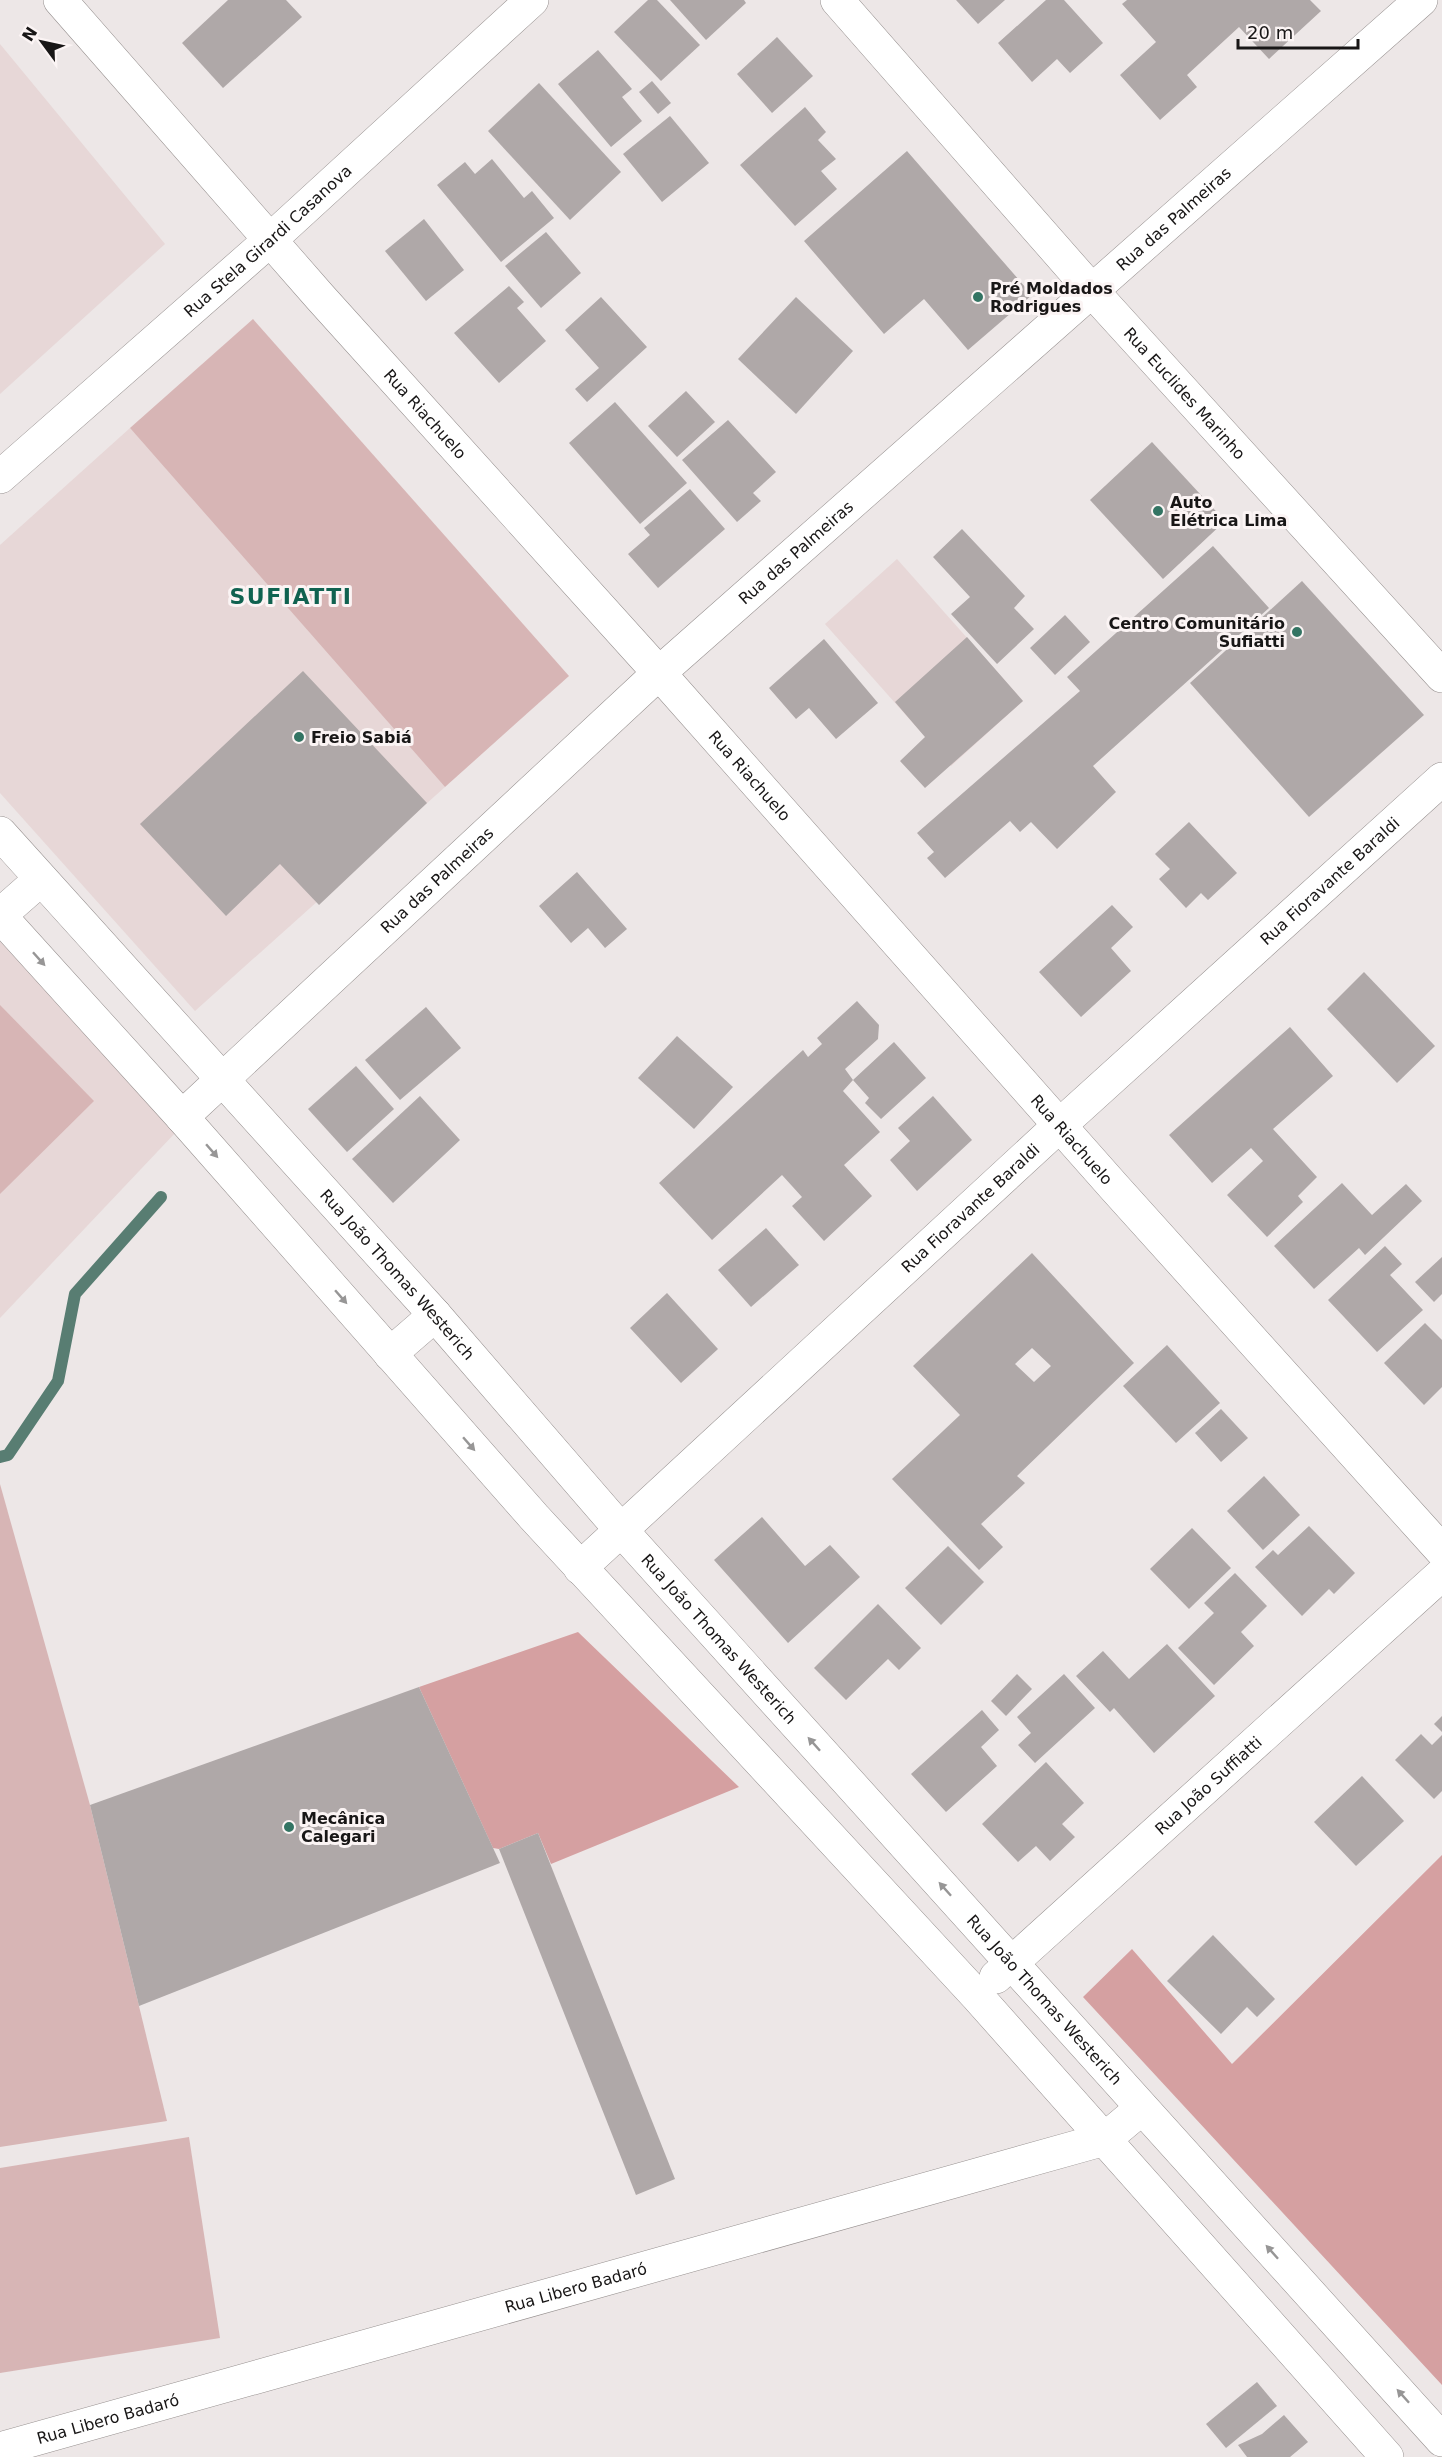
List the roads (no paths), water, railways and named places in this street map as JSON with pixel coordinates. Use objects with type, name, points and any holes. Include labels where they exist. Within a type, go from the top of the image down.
[{"type":"street","name":"Rua Riachuelo","points":[[60,0],[270,240],[660,673],[1060,1125],[1442,1551]]},
{"type":"street","name":"Rua Stela Girardi Casanova","points":[[0,477],[270,240],[532,0]]},
{"type":"street","name":"Rua Euclides Marinho","points":[[837,0],[1092,292],[1442,676]]},
{"type":"street","name":"Rua das Palmeiras","points":[[183,1117],[660,673],[1421,0]]},
{"type":"street","name":"Rua Fioravante Baraldi","points":[[580,1568],[1060,1125],[1442,779]]},
{"type":"street","name":"Rua João Thomas Westerich","points":[[0,833],[435,1315],[621,1530],[1442,2440]]},
{"type":"street","points":[[41,879],[0,915],[183,1117],[580,1568],[1106,2139],[1387,2457]]},
{"type":"street","points":[[390,1354],[435,1315]]},
{"type":"street","name":"Rua João Suffiatti","points":[[976,1996],[1442,1574]]},
{"type":"street","points":[[806,1813],[844,1777]]},
{"type":"street","name":"Rua Libero Badaró","points":[[0,2449],[1106,2139],[1142,2108]]},
{"type":"street","points":[[1292,2350],[1331,2317]]},
{"type":"waterway","points":[[0,1457],[8,1455],[58,1381],[75,1294],[161,1197]]},
{"type":"place","name":"Pré Moldados Rodrigues","points":[[978,297]]},
{"type":"place","name":"Auto Elétrica Lima","points":[[1158,511]]},
{"type":"place","name":"Centro Comunitário Sufiatti","points":[[1297,632]]},
{"type":"place","name":"Freio Sabiá","points":[[299,737]]},
{"type":"place","name":"Mecânica Calegari","points":[[289,1827]]},
{"type":"district","name":"SUFIATTI","points":[[291,596]]}]
